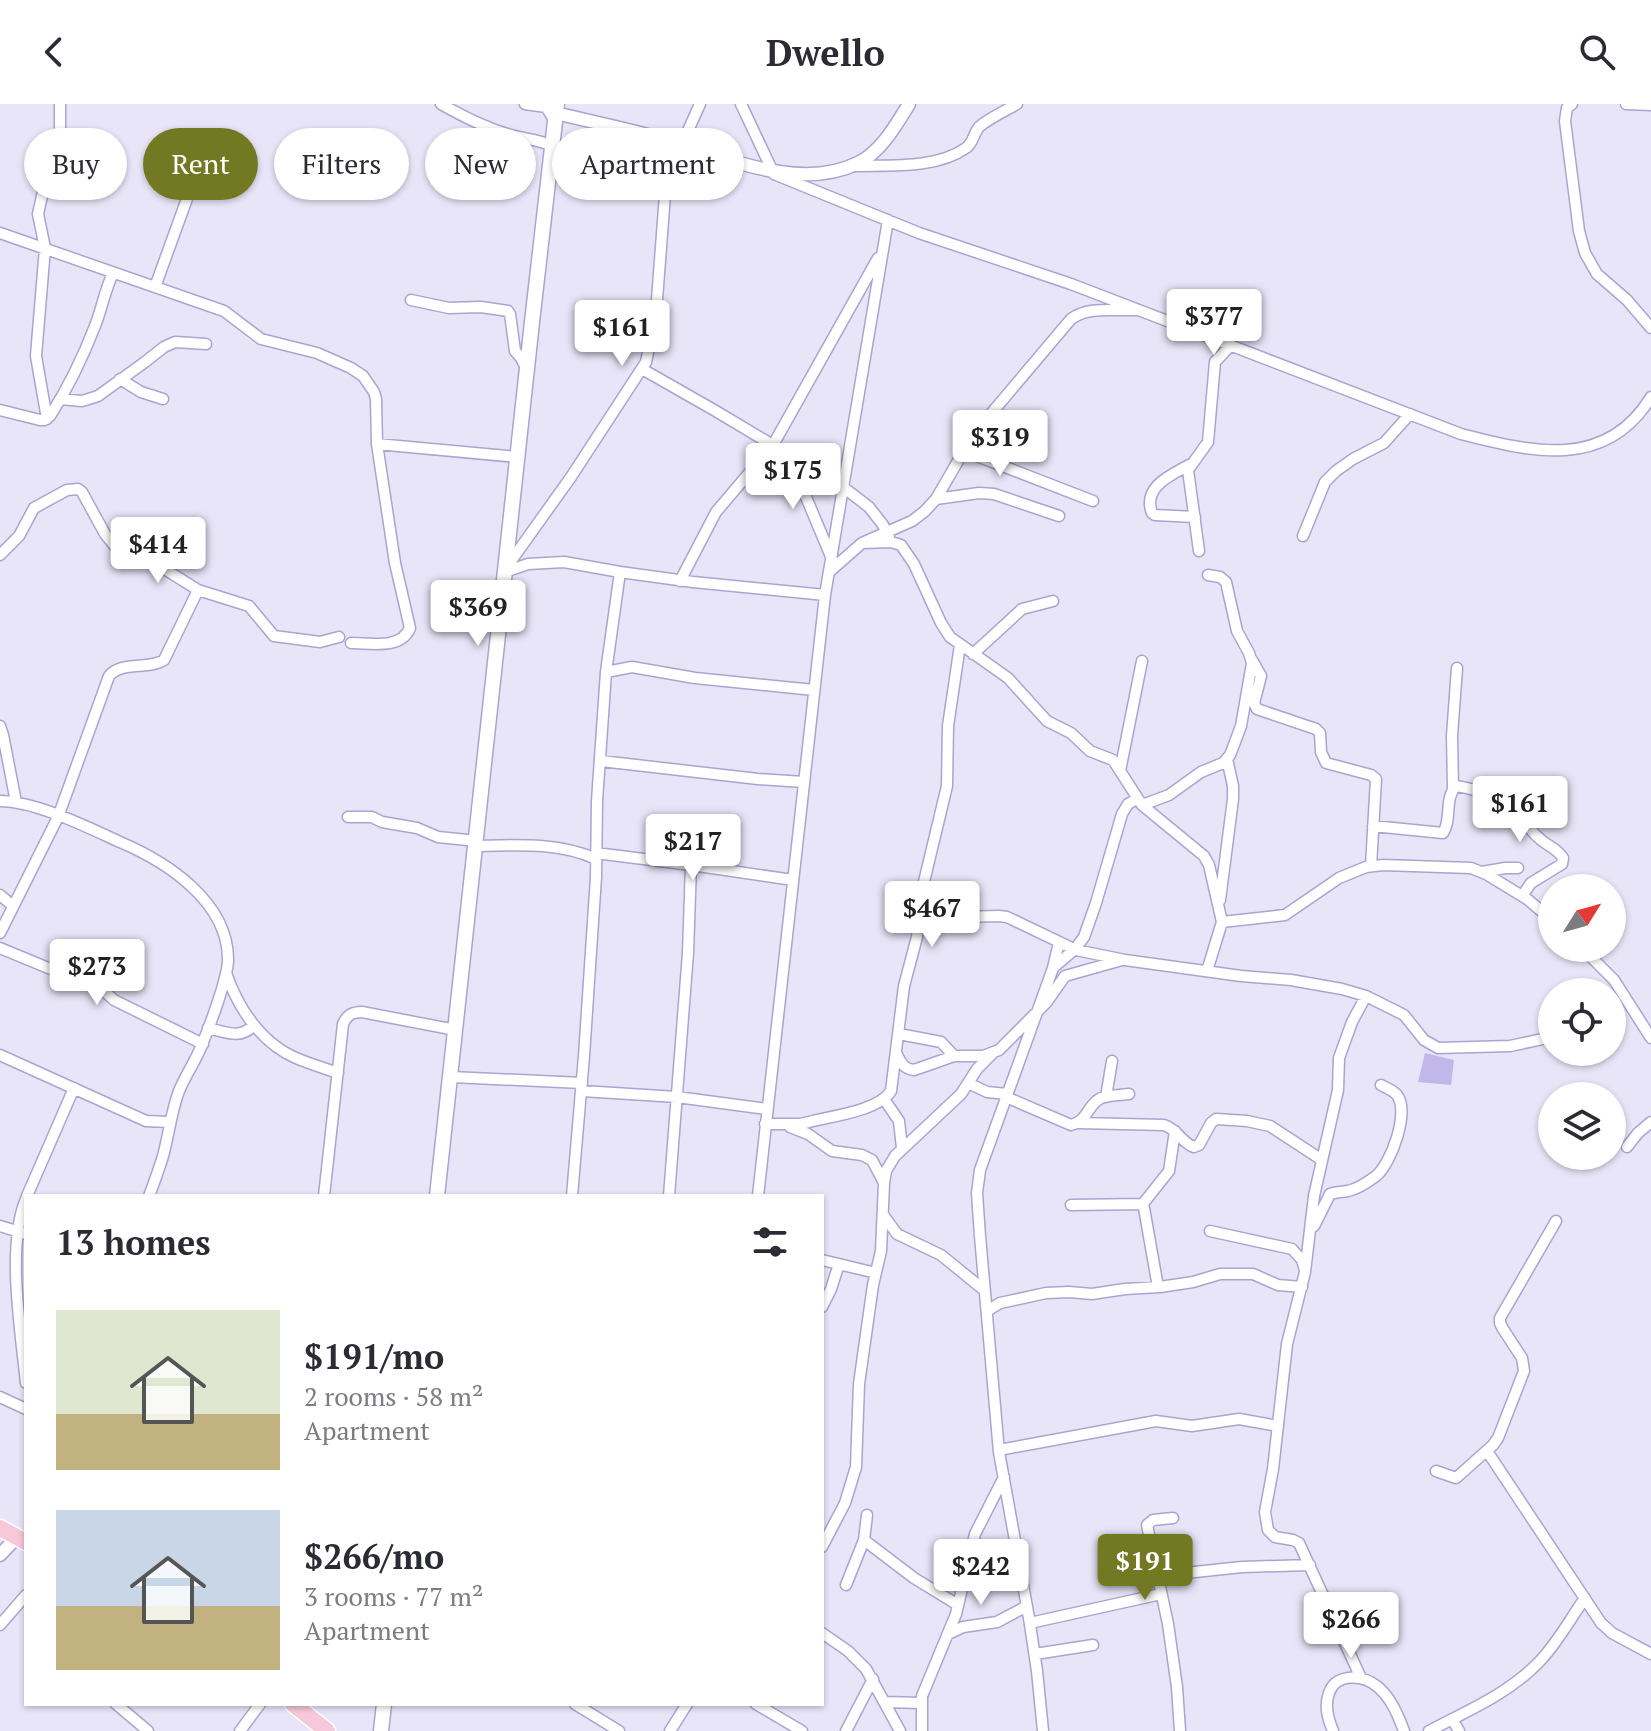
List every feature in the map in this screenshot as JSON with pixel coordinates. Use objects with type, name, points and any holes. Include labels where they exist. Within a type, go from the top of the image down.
[{"type":"highway","points":[[0,1528],[22,1539]]},
{"type":"highway","points":[[296,1706],[327,1731]]},
{"type":"main road","points":[[437,1194],[552,146]]},
{"type":"main road","points":[[381,1731],[384,1706]]},
{"type":"street","points":[[47,419],[36,356],[45,248],[38,214],[60,137],[60,104]]},
{"type":"street","points":[[441,104],[485,127],[540,140],[552,146]]},
{"type":"street","points":[[525,104],[548,107],[556,113],[618,128]]},
{"type":"street","points":[[689,128],[700,104]]},
{"type":"street","points":[[741,104],[773,172]]},
{"type":"street","points":[[744,163],[773,172],[840,170],[871,155],[887,138],[909,104]]},
{"type":"street","points":[[849,166],[905,164],[947,157],[971,143],[981,126],[1017,104]]},
{"type":"street","points":[[1572,104],[1567,108],[1565,121],[1579,231],[1585,253],[1597,274],[1634,306],[1651,328]]},
{"type":"street","points":[[1626,104],[1651,105]]},
{"type":"street","points":[[758,167],[888,220],[1141,310],[1461,434],[1547,452],[1567,451],[1587,447],[1617,433],[1642,412],[1651,397]]},
{"type":"street","points":[[155,287],[187,200]]},
{"type":"street","points":[[506,570],[571,477],[648,356],[656,313],[665,200]]},
{"type":"street","points":[[758,1194],[825,595],[888,220]]},
{"type":"street","points":[[0,233],[228,313],[261,339],[317,353],[363,376],[376,399],[377,444],[395,563],[410,628],[406,637],[399,641],[351,643]]},
{"type":"street","points":[[680,581],[716,512],[773,445],[883,249]]},
{"type":"street","points":[[0,410],[40,420],[47,419],[53,413],[94,329],[113,273]]},
{"type":"street","points":[[411,300],[449,308],[481,307],[508,311],[512,342],[526,370]]},
{"type":"street","points":[[829,572],[862,543],[888,537],[919,517],[936,499],[973,435],[1075,316],[1091,311],[1141,310]]},
{"type":"street","points":[[60,399],[90,400],[175,342],[206,344]]},
{"type":"street","points":[[1195,517],[1155,515],[1150,502],[1159,482],[1189,465],[1208,442],[1213,368],[1220,355],[1231,345]]},
{"type":"street","points":[[642,369],[843,487],[869,507],[888,537],[907,552],[945,631],[1008,678],[1047,721],[1068,731],[1090,751],[1113,760],[1140,802],[1204,856],[1209,865],[1222,922],[1207,971]]},
{"type":"street","points":[[120,379],[141,392],[163,399]]},
{"type":"street","points":[[1303,536],[1325,482],[1353,459],[1384,443],[1410,414]]},
{"type":"street","points":[[377,444],[517,457]]},
{"type":"street","points":[[964,451],[1093,501]]},
{"type":"street","points":[[764,457],[806,497],[832,559]]},
{"type":"street","points":[[1189,465],[1187,476],[1199,551]]},
{"type":"street","points":[[0,555],[19,536],[34,508],[67,490],[78,489],[117,549],[155,563],[198,590],[249,606],[277,637],[320,642],[339,637]]},
{"type":"street","points":[[936,499],[994,494],[1059,516]]},
{"type":"street","points":[[506,570],[555,561],[680,581],[825,595]]},
{"type":"street","points":[[572,1194],[582,1087],[606,672],[620,572]]},
{"type":"street","points":[[1208,575],[1220,577],[1226,582],[1237,631],[1261,676],[1254,703],[1257,709],[1319,731],[1322,757],[1329,765],[1374,777],[1377,792],[1371,866]]},
{"type":"street","points":[[0,933],[58,817],[109,676],[117,669],[158,664],[164,660],[198,590]]},
{"type":"street","points":[[973,654],[1022,609],[1053,601]]},
{"type":"street","points":[[765,1124],[809,1122],[866,1107],[884,1099],[892,1087],[904,986],[921,918],[923,886],[947,786],[948,726],[960,645]]},
{"type":"street","points":[[1053,968],[1084,937],[1123,809],[1165,797],[1201,772],[1227,759],[1241,726],[1251,659]]},
{"type":"street","points":[[1120,771],[1142,661]]},
{"type":"street","points":[[606,672],[632,667],[695,678],[814,690]]},
{"type":"street","points":[[1373,826],[1443,833],[1446,830],[1453,788],[1452,736],[1457,668]]},
{"type":"street","points":[[0,726],[16,802]]},
{"type":"street","points":[[1219,908],[1233,799],[1227,759]]},
{"type":"street","points":[[601,761],[804,782]]},
{"type":"street","points":[[1453,788],[1458,786],[1474,791],[1512,809],[1537,837],[1561,854],[1562,864],[1531,883],[1522,896]]},
{"type":"street","points":[[0,801],[36,807],[163,862],[189,882],[221,928],[227,946],[226,973],[203,1044],[180,1088],[150,1194]]},
{"type":"street","points":[[348,817],[369,817],[417,828],[438,837],[477,843],[533,845],[596,856],[691,865],[793,880]]},
{"type":"street","points":[[669,1194],[688,953],[691,865]]},
{"type":"street","points":[[1222,922],[1279,917],[1290,913],[1326,885],[1371,866],[1471,868],[1522,896],[1538,909]]},
{"type":"street","points":[[1482,872],[1518,868]]},
{"type":"street","points":[[0,895],[13,906]]},
{"type":"street","points":[[921,918],[1007,917],[1075,949],[1125,960],[1342,989],[1366,996],[1404,1015],[1424,1040],[1438,1048],[1510,1046],[1538,1040]]},
{"type":"street","points":[[1043,1731],[1035,1654],[999,1450],[977,1179],[1053,968],[1059,942]]},
{"type":"street","points":[[0,948],[104,991],[114,1000],[203,1044]]},
{"type":"street","points":[[824,1543],[845,1503],[856,1467],[859,1384],[883,1238],[884,1183],[890,1163],[961,1094],[977,1069],[1036,1014],[1065,976],[1125,960]]},
{"type":"street","points":[[1596,962],[1612,978]]},
{"type":"street","points":[[226,973],[234,995],[254,1025],[283,1051],[338,1073]]},
{"type":"street","points":[[1361,1678],[1297,1541],[1275,1537],[1268,1530],[1265,1512],[1287,1344],[1305,1272],[1314,1196],[1337,1094],[1340,1052],[1366,996]]},
{"type":"street","points":[[1626,999],[1651,1038]]},
{"type":"street","points":[[324,1194],[346,1018],[356,1012],[456,1030]]},
{"type":"street","points":[[208,1028],[238,1034],[254,1025]]},
{"type":"street","points":[[899,1034],[941,1042],[954,1056]]},
{"type":"street","points":[[897,1053],[902,1065],[914,1070],[954,1056],[992,1054]]},
{"type":"street","points":[[0,1055],[146,1121],[169,1122]]},
{"type":"street","points":[[1106,1097],[1112,1061]]},
{"type":"street","points":[[451,1077],[582,1087],[767,1109]]},
{"type":"street","points":[[968,1083],[987,1092],[1007,1096],[1065,1124],[1164,1125],[1194,1147],[1199,1145],[1216,1119],[1265,1124],[1322,1160]]},
{"type":"street","points":[[1309,1236],[1327,1196],[1332,1192],[1360,1187],[1385,1165],[1399,1132],[1400,1104],[1397,1095],[1381,1085]]},
{"type":"street","points":[[28,1194],[74,1088]]},
{"type":"street","points":[[1079,1123],[1096,1102],[1106,1097],[1129,1094]]},
{"type":"street","points":[[884,1099],[899,1121],[902,1148]]},
{"type":"street","points":[[1627,1147],[1651,1122]]},
{"type":"street","points":[[780,1124],[808,1134],[832,1151],[862,1155],[872,1160],[884,1183]]},
{"type":"street","points":[[1158,1287],[1142,1205],[1169,1171],[1175,1131]]},
{"type":"street","points":[[1071,1205],[1142,1205]]},
{"type":"street","points":[[883,1214],[897,1234],[941,1255],[984,1290]]},
{"type":"street","points":[[1436,1471],[1456,1478],[1498,1438],[1524,1371],[1522,1358],[1503,1329],[1500,1318],[1556,1221]]},
{"type":"street","points":[[0,1226],[22,1233],[16,1275],[24,1361]]},
{"type":"street","points":[[1210,1231],[1292,1249],[1302,1260],[1305,1272]]},
{"type":"street","points":[[883,1238],[901,1237]]},
{"type":"street","points":[[824,1260],[876,1273]]},
{"type":"street","points":[[824,1303],[839,1264]]},
{"type":"street","points":[[987,1311],[1000,1303],[1046,1293],[1092,1294],[1158,1287],[1189,1283],[1217,1274],[1258,1275],[1278,1285],[1302,1287]]},
{"type":"street","points":[[0,1397],[24,1408]]},
{"type":"street","points":[[999,1450],[1156,1421],[1192,1426],[1239,1419],[1278,1426]]},
{"type":"street","points":[[1487,1451],[1606,1629],[1651,1654]]},
{"type":"street","points":[[922,1731],[922,1696],[957,1610],[973,1541],[1004,1477]]},
{"type":"street","points":[[846,1585],[864,1540],[867,1515]]},
{"type":"street","points":[[1173,1518],[1153,1520],[1147,1525],[1173,1653],[1180,1731]]},
{"type":"street","points":[[0,1555],[22,1539]]},
{"type":"street","points":[[864,1540],[957,1610],[972,1625]]},
{"type":"street","points":[[1109,1559],[1152,1551]]},
{"type":"street","points":[[1157,1576],[1242,1567],[1310,1565]]},
{"type":"street","points":[[1030,1623],[1161,1594]]},
{"type":"street","points":[[0,1625],[24,1597]]},
{"type":"street","points":[[1429,1731],[1501,1693],[1533,1669],[1550,1650],[1585,1598]]},
{"type":"street","points":[[948,1634],[963,1627],[997,1622],[1027,1606]]},
{"type":"street","points":[[824,1634],[848,1651],[866,1669],[900,1731]]},
{"type":"street","points":[[1035,1654],[1093,1645]]},
{"type":"street","points":[[1333,1731],[1327,1717],[1331,1687],[1342,1679],[1354,1677],[1369,1680],[1380,1688],[1404,1731]]},
{"type":"street","points":[[846,1731],[873,1679]]},
{"type":"street","points":[[885,1702],[921,1703]]},
{"type":"street","points":[[118,1706],[148,1731]]},
{"type":"street","points":[[240,1731],[259,1706]]},
{"type":"street","points":[[578,1706],[619,1731]]},
{"type":"street","points":[[670,1731],[686,1706]]},
{"type":"street","points":[[759,1706],[802,1731]]},
{"type":"street","points":[[1452,1719],[1459,1731]]},
{"type":"shaded area","points":[[1425,1053],[1454,1060],[1451,1085],[1418,1082]]}]
